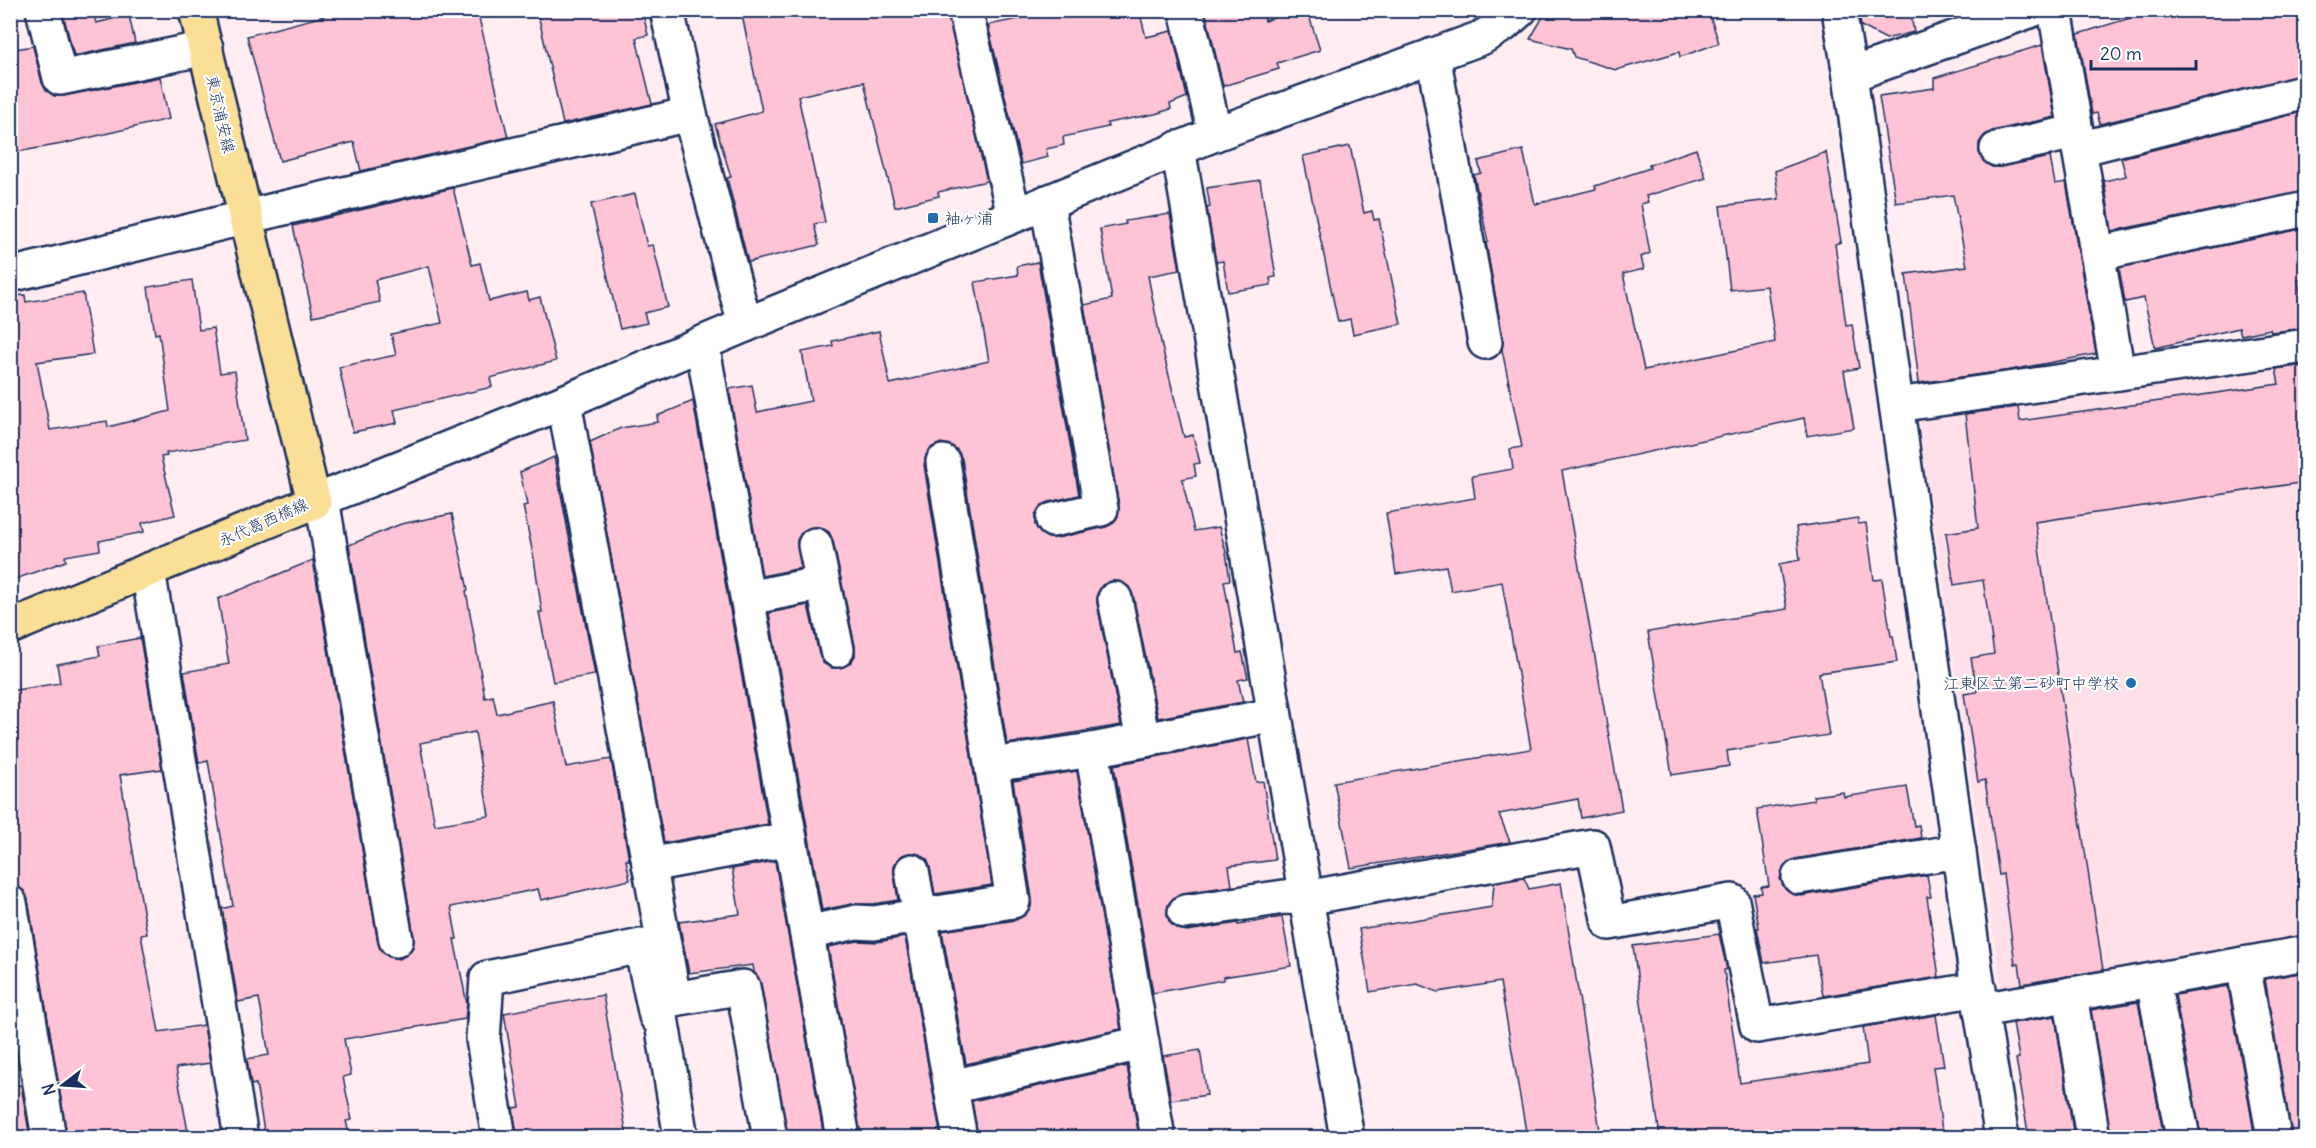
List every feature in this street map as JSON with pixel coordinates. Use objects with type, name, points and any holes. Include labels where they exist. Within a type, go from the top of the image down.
[{"type":"main road","name":"東京浦安線","points":[[196,10],[246,217]]},
{"type":"main road","name":"永代葛西橋線","points":[[10,627],[318,501],[246,217]]},
{"type":"street","points":[[43,10],[60,78],[206,48]]},
{"type":"street","points":[[667,10],[690,114],[745,325]]},
{"type":"street","points":[[965,10],[1014,216]]},
{"type":"street","points":[[1186,10],[1215,134]]},
{"type":"street","points":[[1839,10],[1980,1000],[2002,1137]]},
{"type":"street","points":[[1850,75],[2032,10]]},
{"type":"street","points":[[2055,10],[2118,373]]},
{"type":"street","points":[[396,940],[318,501],[564,402],[745,325],[1178,148],[1481,38],[1508,16]]},
{"type":"street","points":[[1433,55],[1485,342]]},
{"type":"street","points":[[1997,149],[2078,140],[2306,92]]},
{"type":"street","points":[[10,275],[246,217],[690,114]]},
{"type":"street","points":[[1178,148],[1347,1137]]},
{"type":"street","points":[[1047,202],[1101,509],[1053,520]]},
{"type":"street","points":[[2097,254],[2306,209]]},
{"type":"street","points":[[702,343],[843,1137]]},
{"type":"street","points":[[1897,405],[2306,346]]},
{"type":"street","points":[[564,402],[674,999],[743,987],[770,1137]]},
{"type":"street","points":[[807,933],[856,922],[874,923],[1013,901],[943,462]]},
{"type":"street","points":[[815,544],[837,650]]},
{"type":"street","points":[[148,570],[241,1137]]},
{"type":"street","points":[[748,598],[823,583]]},
{"type":"street","points":[[1115,599],[1143,740]]},
{"type":"street","points":[[992,765],[1092,750],[1274,715]]},
{"type":"street","points":[[1092,750],[1158,1137]]},
{"type":"street","points":[[649,865],[790,839]]},
{"type":"street","points":[[1185,912],[1284,897],[1306,898],[1593,846],[1609,923],[1732,901],[1757,1026],[1980,1000],[2070,994],[2306,953]]},
{"type":"street","points":[[1799,877],[1959,851]]},
{"type":"street","points":[[912,871],[960,1137]]},
{"type":"street","points":[[10,903],[49,1137]]},
{"type":"street","points":[[499,1137],[483,1039],[487,978],[641,946],[656,1016],[662,1023],[681,1137]]},
{"type":"street","points":[[2243,964],[2274,1137]]},
{"type":"street","points":[[2153,981],[2183,1137]]},
{"type":"street","points":[[2070,994],[2093,1137]]},
{"type":"street","points":[[951,1087],[1142,1043]]},
{"type":"shaded area","name":"江東区立第二砂町中学校","points":[[2305,364],[2305,945],[2012,994],[2001,986],[1919,421]]},
{"type":"building","points":[[62,10],[93,10],[96,23],[129,15],[135,43],[74,56]]},
{"type":"building","points":[[323,10],[477,10],[508,137],[361,171],[354,142],[280,161],[247,36],[324,16]]},
{"type":"building","points":[[537,10],[642,10],[648,35],[636,38],[652,104],[563,124]]},
{"type":"building","points":[[741,10],[947,10],[987,181],[938,192],[939,196],[895,207],[864,82],[798,96],[825,222],[814,224],[819,245],[748,262],[727,178],[731,177],[715,124],[762,111]]},
{"type":"building","points":[[1065,10],[1139,10],[1146,37],[1172,31],[1187,97],[1170,104],[1171,109],[1107,123],[1108,127],[1063,137],[1064,145],[1046,149],[1048,157],[1021,164],[988,25]]},
{"type":"building","points":[[1205,10],[1263,10],[1265,21],[1295,10],[1307,10],[1320,50],[1277,63],[1279,69],[1223,86]]},
{"type":"building","points":[[1547,10],[1708,10],[1719,43],[1680,57],[1679,52],[1616,70],[1574,57],[1571,49],[1530,39]]},
{"type":"building","points":[[1858,10],[1910,10],[1914,32],[1886,39],[1861,26]]},
{"type":"building","points":[[2128,10],[2306,10],[2306,74],[2100,124],[2097,113],[2092,114],[2078,34],[2130,18]]},
{"type":"building","points":[[2042,45],[2055,117],[1992,131],[1979,143],[1979,152],[1983,161],[1992,167],[2050,157],[2055,184],[2066,182],[2096,354],[2011,370],[1919,383],[1906,274],[1967,266],[1953,195],[1896,203],[1879,96],[1934,88],[1934,78]]},
{"type":"building","points":[[33,46],[42,83],[46,90],[54,96],[160,77],[169,119],[62,144],[10,153],[10,50]]},
{"type":"building","points":[[2306,111],[2306,191],[2112,231],[2104,181],[2126,176],[2121,158]]},
{"type":"building","points":[[1350,146],[1364,213],[1372,211],[1374,220],[1379,219],[1401,324],[1353,334],[1350,319],[1338,322],[1303,156]]},
{"type":"building","points":[[1696,149],[1706,178],[1646,196],[1648,202],[1641,204],[1650,253],[1641,257],[1644,269],[1623,274],[1644,370],[1775,342],[1767,286],[1730,290],[1720,206],[1779,199],[1775,171],[1826,152],[1841,242],[1835,244],[1846,325],[1852,324],[1859,368],[1844,371],[1854,428],[1807,436],[1804,418],[1562,471],[1622,810],[1581,818],[1578,799],[1499,814],[1510,842],[1351,868],[1334,782],[1531,749],[1502,582],[1451,591],[1446,566],[1396,574],[1386,513],[1475,498],[1472,476],[1513,469],[1510,449],[1522,447],[1502,350],[1503,339],[1486,243],[1488,242],[1474,175],[1481,173],[1478,161],[1523,150],[1535,204],[1596,189],[1595,186],[1650,168],[1649,165]]},
{"type":"building","points":[[1260,180],[1276,277],[1270,278],[1271,285],[1228,292],[1223,261],[1216,262],[1207,208],[1210,207],[1207,188]]},
{"type":"building","points":[[453,188],[472,265],[480,263],[489,301],[527,292],[529,300],[540,297],[556,361],[490,378],[492,387],[394,410],[397,423],[353,432],[339,367],[396,355],[391,334],[442,323],[429,266],[375,280],[380,302],[313,316],[293,226]]},
{"type":"building","points":[[635,194],[647,246],[653,245],[668,307],[644,313],[647,323],[620,329],[591,204]]},
{"type":"building","points":[[1170,214],[1180,270],[1148,276],[1162,347],[1184,437],[1193,435],[1200,463],[1194,464],[1196,476],[1182,479],[1194,531],[1219,527],[1226,552],[1230,580],[1224,581],[1237,653],[1242,652],[1248,678],[1238,680],[1243,702],[1158,718],[1133,595],[1129,587],[1122,582],[1112,581],[1102,585],[1097,594],[1097,603],[1121,725],[1007,744],[962,459],[958,451],[950,445],[941,443],[932,447],[926,455],[924,465],[992,885],[935,894],[927,859],[919,854],[909,853],[900,856],[894,865],[898,900],[873,904],[852,904],[822,910],[769,613],[808,605],[819,654],[823,663],[831,668],[840,668],[849,664],[855,656],[855,646],[833,541],[829,532],[820,527],[812,527],[803,531],[797,540],[801,568],[762,576],[729,389],[752,385],[757,412],[811,401],[802,352],[833,346],[832,341],[879,331],[890,384],[989,361],[975,282],[1018,275],[1017,266],[1038,262],[1079,495],[1041,506],[1035,515],[1035,525],[1040,533],[1048,538],[1106,527],[1114,523],[1118,516],[1119,506],[1084,305],[1112,299],[1100,229],[1126,224],[1125,221]]},
{"type":"building","points":[[2306,228],[2306,279],[2298,280],[2306,328],[2271,332],[2270,329],[2241,335],[2239,328],[2155,348],[2144,298],[2125,302],[2119,268]]},
{"type":"building","points":[[192,280],[199,330],[213,328],[220,373],[235,371],[245,440],[166,453],[167,456],[161,457],[175,515],[142,523],[144,532],[99,541],[100,550],[65,556],[66,561],[10,581],[10,296],[25,295],[26,302],[83,293],[93,354],[37,362],[50,430],[107,421],[108,427],[170,411],[159,333],[155,334],[148,287]]},
{"type":"building","points":[[2306,365],[2306,482],[2035,522],[2103,970],[2022,984],[2019,964],[2015,964],[2003,874],[1999,875],[1985,780],[1978,782],[1964,694],[1977,692],[1971,658],[1994,654],[1983,580],[1954,585],[1946,533],[1978,528],[1965,414],[2018,407],[2020,421],[2279,384],[2276,369]]},
{"type":"building","points":[[693,401],[768,824],[664,843],[590,442],[621,428],[658,422],[657,416]]},
{"type":"building","points":[[554,457],[595,675],[553,682],[539,612],[542,612],[523,506],[527,505],[520,472]]},
{"type":"building","points":[[452,514],[468,590],[466,591],[485,698],[493,696],[497,714],[553,701],[566,767],[611,759],[629,860],[626,860],[630,880],[541,900],[538,889],[451,907],[457,939],[454,939],[467,1004],[465,1019],[344,1039],[351,1075],[343,1077],[352,1120],[346,1121],[350,1137],[265,1137],[256,1084],[251,1085],[247,1059],[269,1055],[259,998],[238,1002],[222,909],[233,906],[208,761],[199,763],[184,672],[229,664],[218,599],[313,560],[378,943],[381,951],[389,957],[399,959],[407,955],[413,947],[414,937],[349,545],[401,524]],"holes":[[[475,732],[489,816],[435,825],[420,743]]]},
{"type":"building","points":[[1858,518],[1858,524],[1866,523],[1874,580],[1882,579],[1897,662],[1819,673],[1829,735],[1727,751],[1729,766],[1672,775],[1648,632],[1787,609],[1779,564],[1800,560],[1796,527]]},
{"type":"building","points":[[140,638],[162,769],[120,775],[147,934],[141,935],[159,1032],[204,1025],[210,1063],[176,1068],[189,1137],[82,1137],[81,1132],[67,1135],[28,900],[24,891],[16,885],[10,850],[10,691],[60,683],[57,664],[100,656],[98,646]]},
{"type":"building","points":[[1248,739],[1256,782],[1263,781],[1275,860],[1229,866],[1232,886],[1182,893],[1174,897],[1168,905],[1167,915],[1170,923],[1178,929],[1187,931],[1282,917],[1291,966],[1223,977],[1223,980],[1153,993],[1114,765]]},
{"type":"building","points":[[1077,771],[1121,1029],[966,1064],[942,931],[1016,920],[1025,915],[1031,907],[1032,898],[1013,781]]},
{"type":"building","points":[[1907,787],[1914,826],[1919,825],[1921,838],[1795,859],[1787,863],[1780,879],[1785,889],[1801,896],[1927,875],[1931,897],[1927,897],[1939,977],[1823,996],[1816,955],[1764,963],[1753,894],[1762,893],[1761,887],[1769,886],[1757,809],[1814,800],[1813,796],[1843,792],[1844,797]]},
{"type":"building","points":[[775,861],[824,1137],[788,1137],[761,984],[753,965],[689,973],[679,922],[740,914],[732,869]]},
{"type":"building","points":[[1524,878],[1529,889],[1561,883],[1601,1137],[1527,1137],[1500,982],[1438,992],[1417,984],[1370,992],[1359,929],[1492,907],[1494,883]]},
{"type":"building","points":[[1719,934],[1727,969],[1724,970],[1740,1083],[1868,1064],[1863,1027],[1936,1015],[1944,1066],[1933,1067],[1943,1137],[1660,1137],[1633,946]]},
{"type":"building","points":[[905,937],[941,1137],[861,1137],[828,947],[858,941],[877,942]]},
{"type":"building","points":[[2306,972],[2306,1137],[2292,1137],[2265,979]]},
{"type":"building","points":[[2228,986],[2255,1137],[2201,1137],[2175,995]]},
{"type":"building","points":[[603,995],[627,1137],[517,1137],[513,1108],[520,1107],[504,1013]]},
{"type":"building","points":[[2138,1002],[2164,1137],[2111,1137],[2091,1010]]},
{"type":"building","points":[[2055,1016],[2074,1137],[2029,1137],[2019,1083],[2016,1059],[2019,1058],[2013,1023]]},
{"type":"building","points":[[1200,1050],[1207,1095],[1171,1100],[1163,1056]]},
{"type":"building","points":[[1127,1066],[1139,1137],[978,1137],[972,1101]]},
{"type":"building","points":[[21,1085],[30,1137],[10,1137],[10,1086]]},
{"type":"place","name":"袖ヶ浦","points":[[933,218]]},
{"type":"place","name":"江東区立第二砂町中学校","points":[[2131,683]]}]
